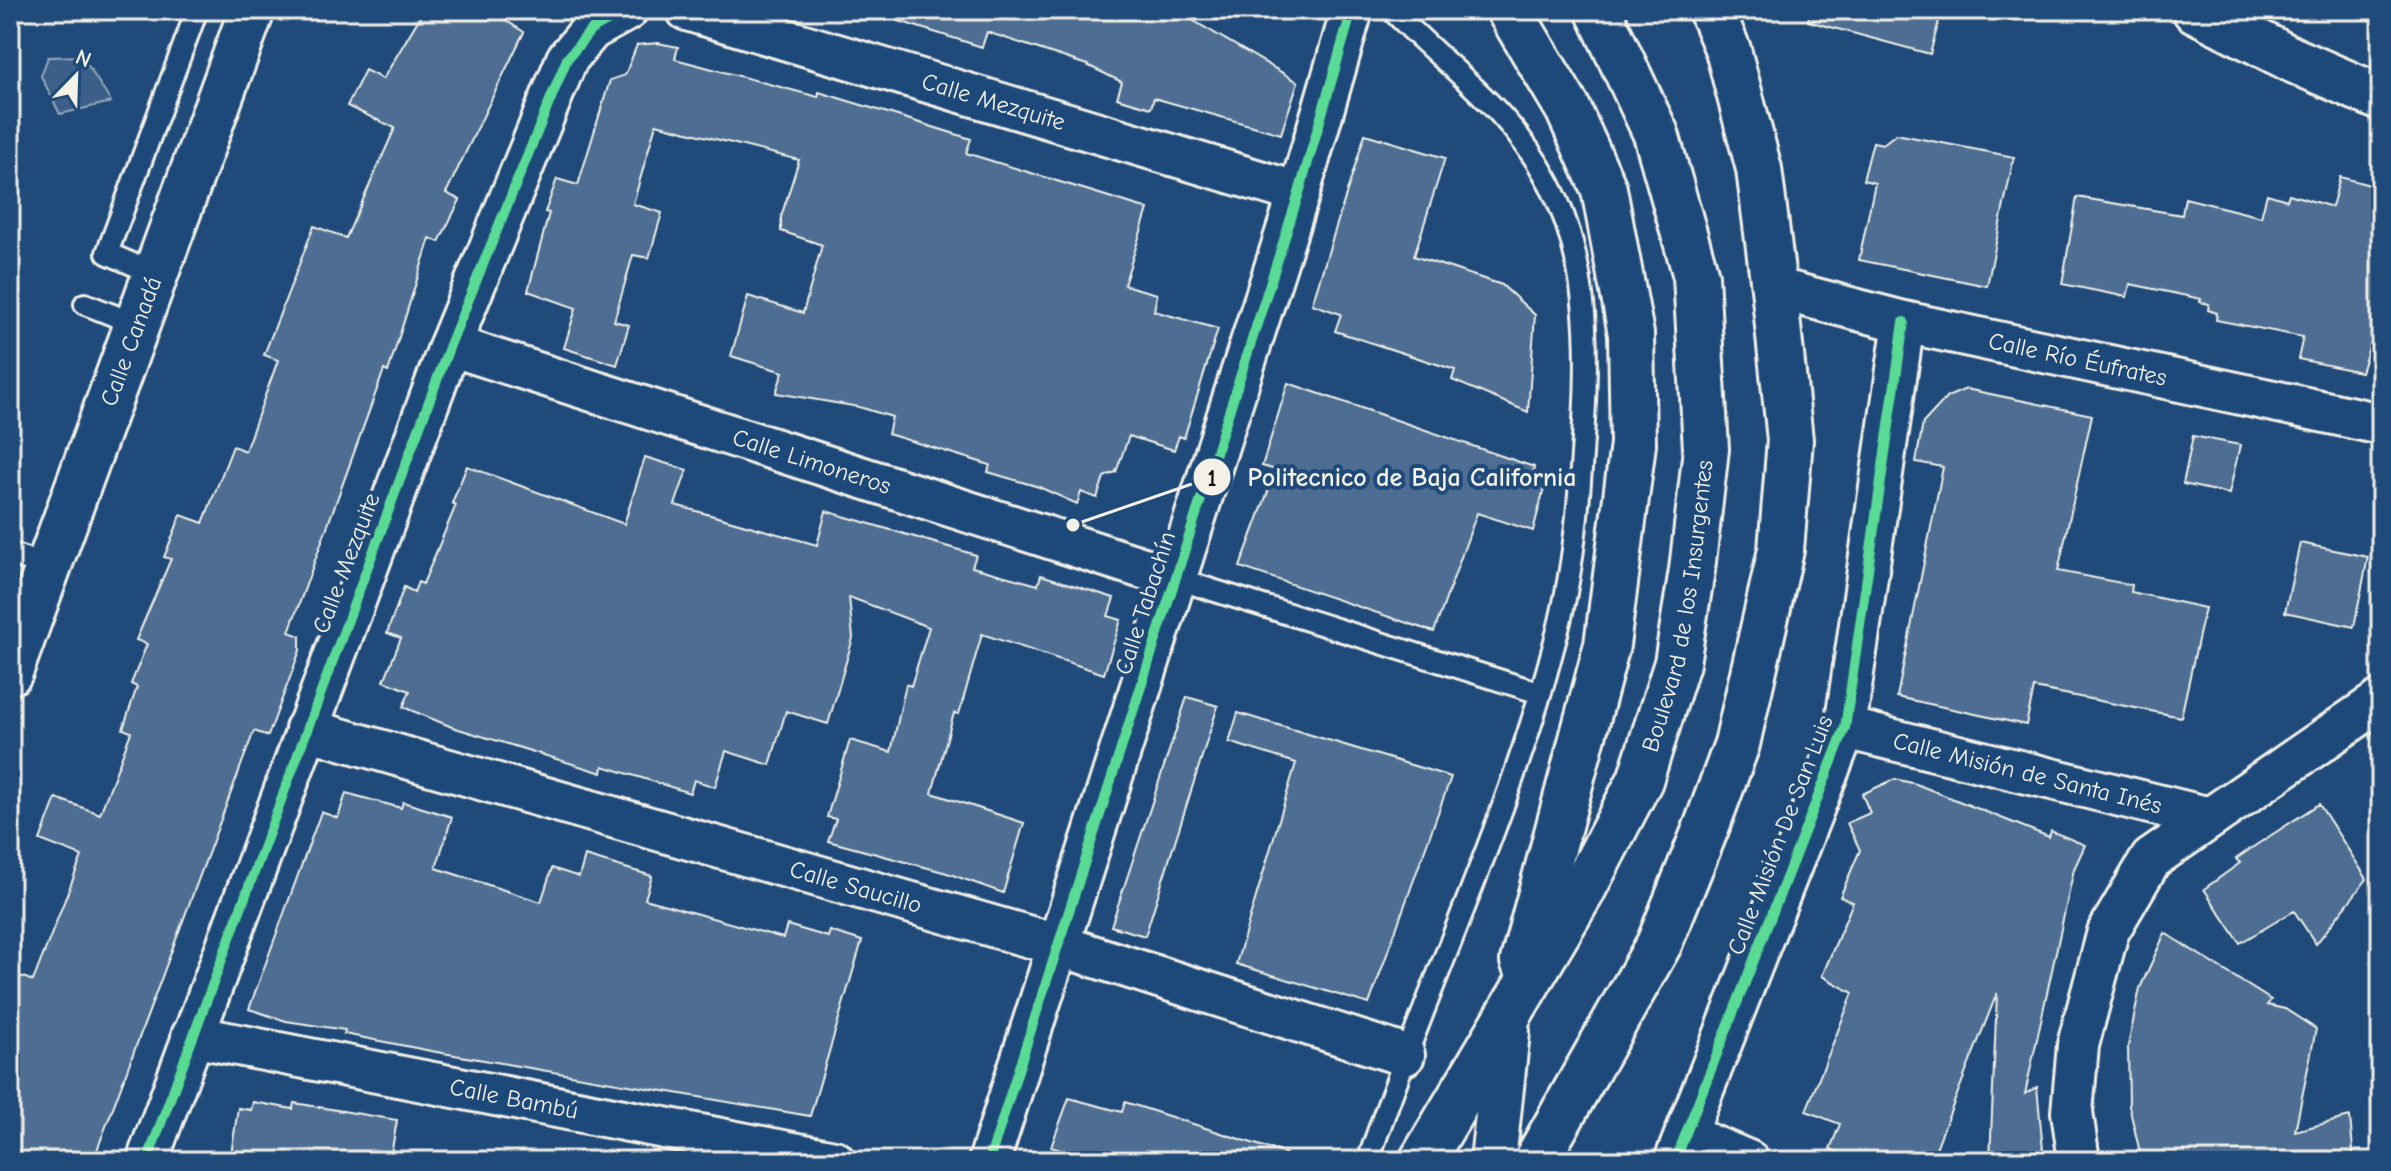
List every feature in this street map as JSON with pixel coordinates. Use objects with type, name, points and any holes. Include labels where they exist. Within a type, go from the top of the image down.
[{"type":"main road","name":"Calle Canadá","points":[[10,672],[29,560],[138,325],[252,10]]},
{"type":"main road","points":[[1493,1161],[1508,1016],[1607,645],[1633,444],[1631,334],[1604,189],[1568,109],[1509,10]]},
{"type":"main road","name":"Boulevard de los Insurgentes","points":[[1422,1161],[1581,893],[1640,780],[1677,663],[1706,449],[1696,276],[1656,134],[1598,10]]},
{"type":"main road","points":[[1536,1161],[1659,944],[1737,744],[1781,550],[1790,440],[1759,169],[1728,50],[1711,10]]},
{"type":"main road","points":[[2195,10],[2293,60],[2381,98]]},
{"type":"street","name":"Calle Mezquite","points":[[147,1161],[450,345],[567,59],[591,30],[627,10]]},
{"type":"street","name":"Calle Mezquite","points":[[687,10],[1299,193]]},
{"type":"street","name":"Calle Tabachín","points":[[989,1161],[1299,193],[1352,10]]},
{"type":"street","name":"Calle Río Éufrates","points":[[1774,288],[1904,322],[2381,424]]},
{"type":"street","name":"Calle Misión De San Luis","points":[[1681,1148],[1845,728],[1904,322]]},
{"type":"street","name":"Calle Limoneros","points":[[450,345],[1174,578]]},
{"type":"street","points":[[2079,1161],[2072,1112],[2078,1045],[2108,932],[2151,859],[2381,700]]},
{"type":"street","name":"Calle Misión de Santa Inés","points":[[1845,728],[2210,818]]},
{"type":"street","name":"Calle Saucillo","points":[[306,729],[1058,945],[1404,1055]]},
{"type":"street","name":"Calle Bambú","points":[[192,1036],[834,1161]]},
{"type":"street","points":[[1681,1148],[1748,1161]]},
{"type":"lane","points":[[155,274],[107,253],[197,10]]},
{"type":"lane","points":[[1368,1161],[1404,1055],[1498,818],[1555,643],[1571,557],[1588,362],[1583,299],[1570,232],[1548,181],[1507,118],[1392,10]]},
{"type":"lane","points":[[85,304],[138,325]]},
{"type":"lane","points":[[1174,578],[1540,693]]},
{"type":"shaded area","points":[[82,56],[111,102],[60,114],[41,76],[48,57]]},
{"type":"building","points":[[424,10],[489,10],[524,32],[446,193],[460,200],[439,242],[430,238],[388,372],[384,370],[289,632],[300,636],[300,650],[291,675],[268,736],[254,731],[93,1161],[10,1161],[10,972],[33,981],[82,856],[40,840],[56,798],[100,814],[131,732],[123,729],[137,687],[131,684],[147,644],[136,640],[171,559],[164,557],[181,515],[203,523],[233,446],[245,451],[278,360],[264,355],[314,226],[346,238],[395,128],[347,106],[365,70],[383,79]]},
{"type":"building","points":[[890,10],[1175,10],[1298,82],[1281,134],[1154,98],[1151,108],[1117,98],[1122,82],[1087,65],[987,32],[982,47],[889,18]]},
{"type":"building","points":[[1810,10],[1942,10],[1930,54],[1808,21]]},
{"type":"building","points":[[658,43],[678,47],[675,59],[818,97],[819,92],[971,139],[966,153],[1148,209],[1124,285],[1157,294],[1154,311],[1218,329],[1184,438],[1179,436],[1174,450],[1129,436],[1116,472],[1104,477],[1097,498],[1081,492],[1077,504],[1039,487],[988,472],[990,465],[888,434],[892,417],[859,407],[776,393],[783,372],[731,356],[748,296],[803,313],[822,245],[781,231],[781,217],[799,160],[656,124],[633,204],[662,213],[649,258],[633,255],[614,321],[629,325],[617,365],[564,348],[576,308],[528,291],[549,213],[545,212],[557,179],[578,185],[610,80],[625,75],[637,45]]},
{"type":"building","points":[[1365,134],[1445,158],[1414,256],[1502,285],[1535,315],[1528,412],[1452,380],[1455,370],[1335,331],[1341,314],[1312,304]]},
{"type":"building","points":[[1896,134],[2014,157],[1987,286],[1859,260],[1875,183],[1863,180],[1873,142],[1883,144]]},
{"type":"building","points":[[2340,177],[2381,188],[2381,339],[2372,338],[2361,372],[2298,359],[2303,337],[2216,320],[2217,313],[2208,310],[2209,304],[2200,302],[2201,299],[2130,284],[2127,297],[2062,284],[2077,197],[2182,215],[2185,198],[2261,217],[2267,194],[2287,200],[2289,194],[2332,207]]},
{"type":"building","points":[[1288,383],[1534,467],[1532,479],[1546,481],[1533,531],[1477,513],[1434,632],[1240,567],[1276,470],[1262,466]]},
{"type":"building","points":[[1966,389],[2092,415],[2058,571],[2132,585],[2131,592],[2205,608],[2181,717],[2034,688],[2026,725],[1897,697],[1943,467],[1916,462],[1923,423],[1947,397]]},
{"type":"building","points":[[2193,436],[2240,445],[2229,494],[2183,484]]},
{"type":"building","points":[[645,457],[687,470],[675,505],[817,545],[826,511],[976,555],[972,567],[1038,585],[1041,575],[1114,598],[1108,616],[1121,620],[1104,674],[982,634],[959,714],[954,713],[932,793],[1024,823],[1003,893],[947,873],[828,841],[836,819],[827,817],[850,740],[891,752],[906,684],[911,686],[929,627],[849,597],[853,638],[828,724],[786,711],[770,765],[726,751],[715,787],[694,780],[690,793],[603,766],[602,773],[452,727],[403,707],[410,691],[384,681],[401,638],[387,633],[404,587],[414,592],[418,582],[423,584],[456,505],[452,503],[467,466],[624,524]]},
{"type":"building","points":[[2300,543],[2368,557],[2354,627],[2285,612]]},
{"type":"building","points":[[1187,697],[1218,706],[1145,936],[1111,926]]},
{"type":"building","points":[[1238,713],[1451,777],[1369,1004],[1236,964],[1296,763],[1229,742]]},
{"type":"building","points":[[1895,779],[1916,784],[2049,837],[2051,831],[2085,845],[2074,869],[2025,1094],[2037,1087],[2044,1161],[1990,1161],[1997,993],[1931,1161],[1861,1161],[1830,1149],[1840,1124],[1806,1111],[1853,993],[1822,976],[1853,902],[1840,897],[1860,850],[1847,823],[1870,813],[1862,794]]},
{"type":"building","points":[[346,793],[401,808],[403,802],[452,817],[436,868],[541,902],[552,868],[579,877],[585,856],[652,876],[645,899],[783,938],[787,925],[828,937],[830,931],[862,941],[810,1116],[431,1051],[344,1034],[345,1030],[286,1021],[249,1009],[321,812],[338,818]]},
{"type":"building","points":[[2319,804],[2367,879],[2316,944],[2294,911],[2240,943],[2204,889],[2240,863],[2236,859]]},
{"type":"building","points":[[2165,933],[2271,1000],[2267,1005],[2285,1009],[2316,1029],[2295,1131],[2350,1117],[2354,1161],[2142,1161],[2129,1106],[2128,1046],[2140,988]]},
{"type":"building","points":[[1069,1098],[1122,1112],[1125,1102],[1286,1154],[1284,1161],[1093,1161],[1051,1147]]},
{"type":"building","points":[[253,1102],[293,1109],[294,1103],[397,1120],[390,1161],[230,1161],[238,1108],[251,1110]]},
{"type":"cycle path","points":[[147,1161],[450,345],[567,59],[591,30],[627,10]]},
{"type":"cycle path","points":[[989,1161],[1299,193],[1352,10]]},
{"type":"cycle path","points":[[1675,1161],[1845,728],[1904,322]]},
{"type":"place","name":"Politecnico de Baja California","points":[[1073,525]]}]
